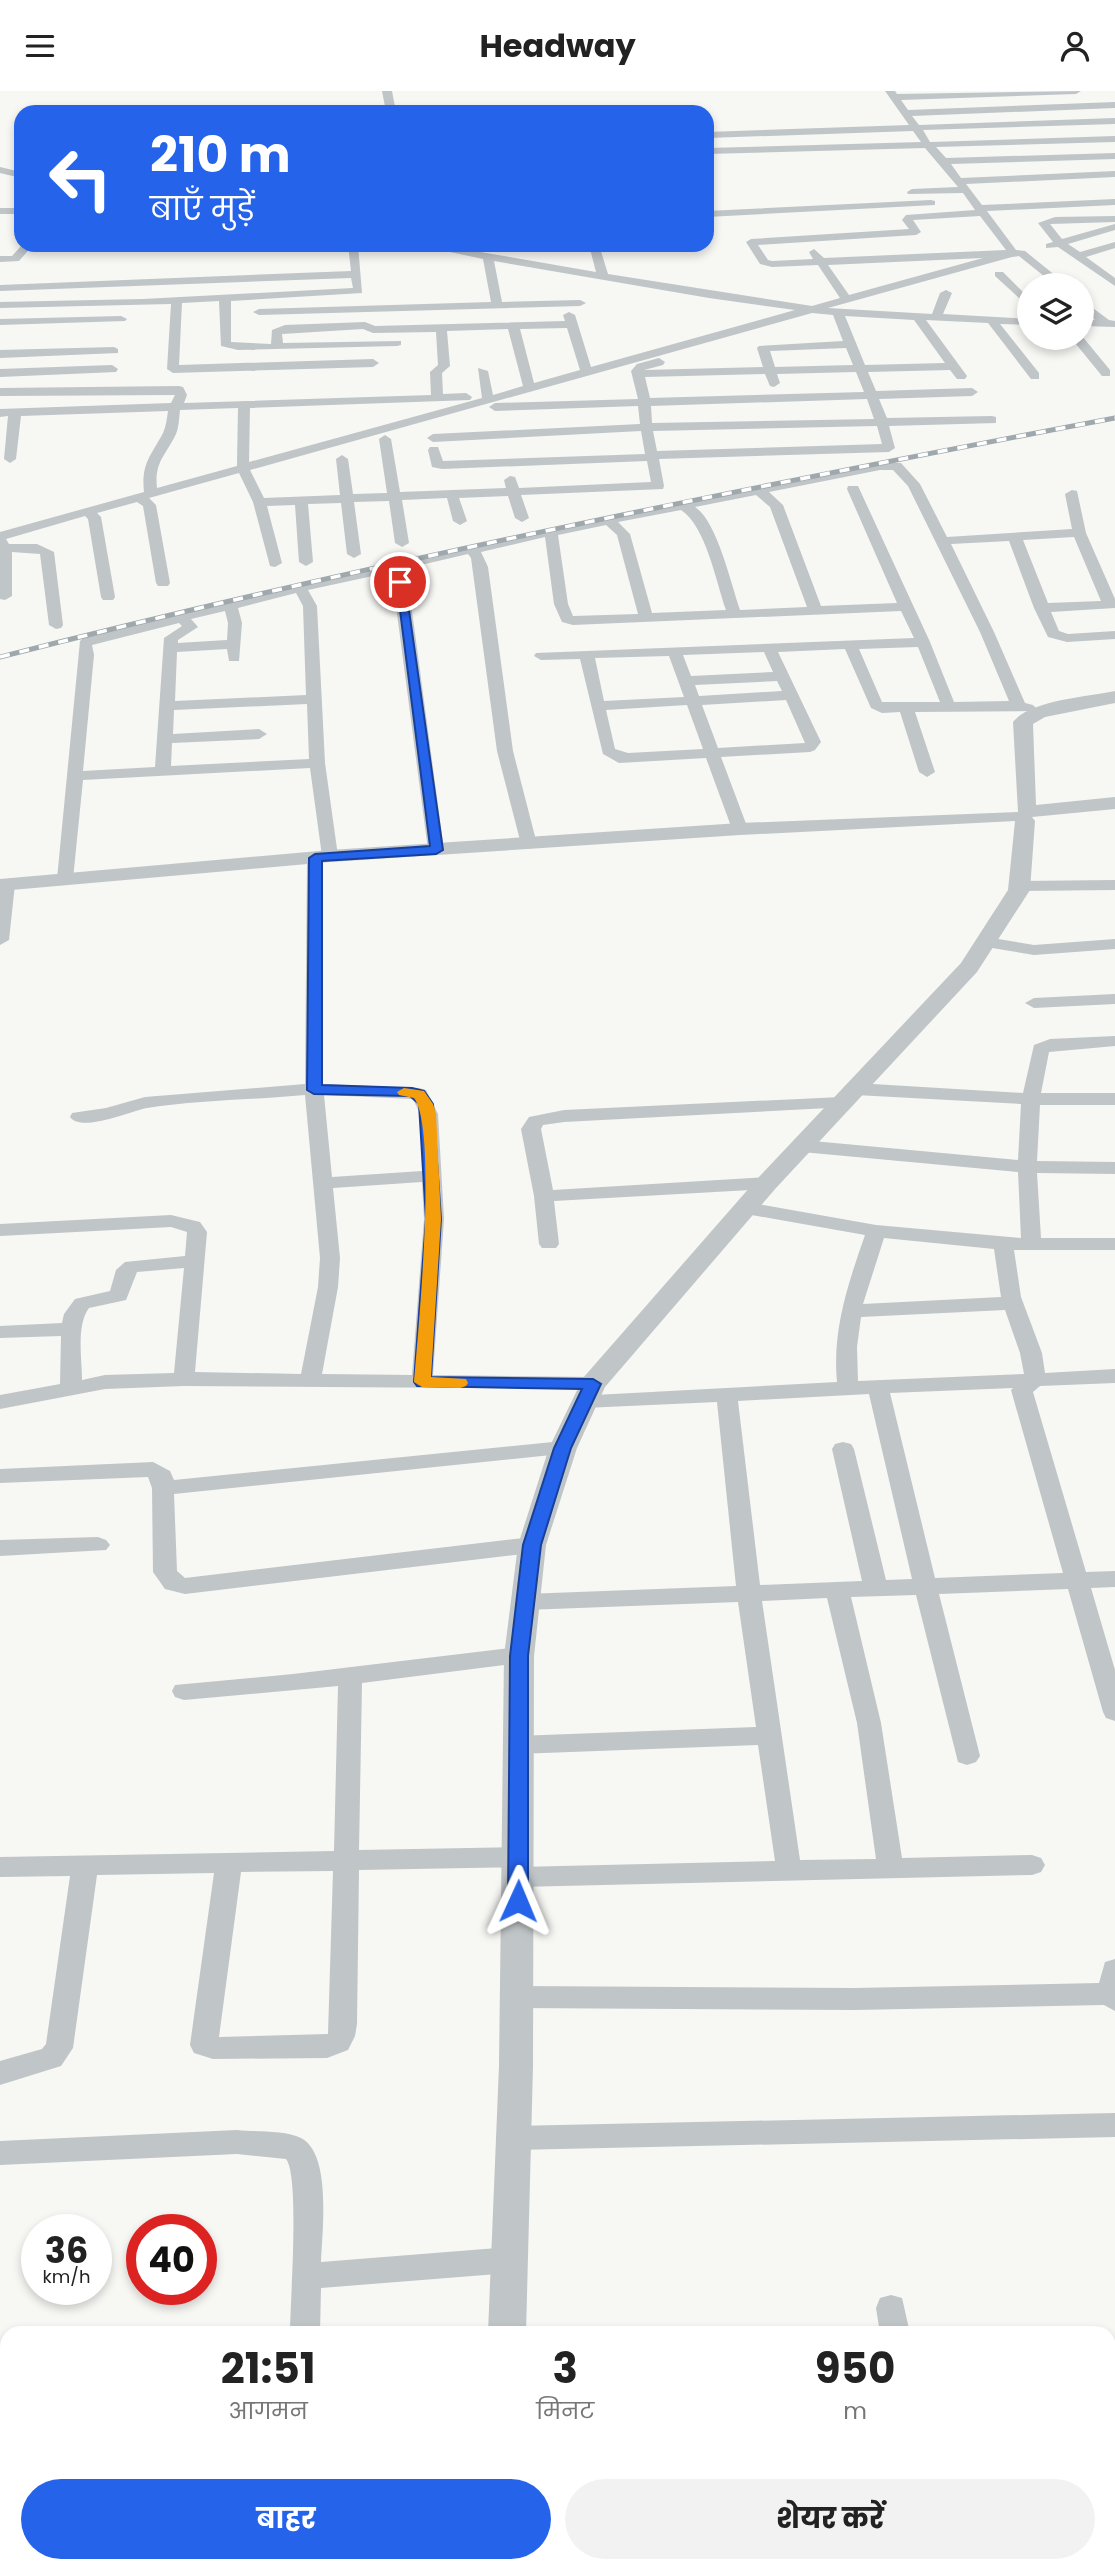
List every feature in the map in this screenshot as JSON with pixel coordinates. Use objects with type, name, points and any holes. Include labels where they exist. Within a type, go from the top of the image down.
[{"type":"street","points":[[1046,273],[1018,253],[979,208],[938,160],[904,115],[892,94],[1076,91]]},
{"type":"street","points":[[904,115],[1115,106]]},
{"type":"street","points":[[1049,108],[1113,177]]},
{"type":"street","points":[[714,135],[1115,121]]},
{"type":"street","points":[[714,151],[1115,139]]},
{"type":"street","points":[[938,160],[1115,156]]},
{"type":"street","points":[[1039,158],[1068,187]]},
{"type":"street","points":[[714,161],[717,165]]},
{"type":"street","points":[[926,244],[907,219],[979,208],[1058,177],[1113,177]]},
{"type":"street","points":[[714,202],[962,185],[1115,202]]},
{"type":"street","points":[[714,215],[762,220],[979,208]]},
{"type":"street","points":[[1114,282],[1060,243],[1043,222],[1115,219]]},
{"type":"street","points":[[762,220],[781,239]]},
{"type":"street","points":[[260,502],[654,487],[660,485],[646,427],[644,400],[637,369],[826,311],[846,299],[1115,227]]},
{"type":"street","points":[[926,244],[877,259],[766,263],[751,242],[859,235],[1018,253]]},
{"type":"street","points":[[859,235],[897,285]]},
{"type":"street","points":[[807,237],[820,262],[846,299]]},
{"type":"street","points":[[1077,256],[1115,245]]},
{"type":"street","points":[[22,252],[7,272],[0,288],[162,284],[357,274]]},
{"type":"street","points":[[354,252],[360,310]]},
{"type":"street","points":[[464,252],[826,311],[1017,322]]},
{"type":"street","points":[[596,252],[603,276]]},
{"type":"street","points":[[488,256],[498,306]]},
{"type":"street","points":[[0,259],[15,259]]},
{"type":"street","points":[[999,274],[1017,292]]},
{"type":"street","points":[[0,305],[358,291]]},
{"type":"street","points":[[935,319],[946,293]]},
{"type":"street","points":[[225,297],[226,345],[276,347],[415,342]]},
{"type":"street","points":[[177,300],[173,369],[373,363]]},
{"type":"street","points":[[109,389],[118,335],[127,302]]},
{"type":"street","points":[[259,312],[580,303]]},
{"type":"street","points":[[676,347],[685,339],[703,331],[788,306]]},
{"type":"street","points":[[826,311],[850,344],[882,422],[890,447],[888,449],[442,465],[436,462],[433,444],[501,434],[646,427],[882,422],[985,410]]},
{"type":"street","points":[[1,543],[90,514],[492,401],[529,388],[676,347],[826,311]]},
{"type":"street","points":[[1094,312],[1110,323]]},
{"type":"street","points":[[919,318],[985,410]]},
{"type":"street","points":[[276,347],[276,333],[285,328],[365,325],[373,330],[571,320],[586,372]]},
{"type":"street","points":[[0,322],[118,335]]},
{"type":"street","points":[[993,322],[1035,376]]},
{"type":"street","points":[[513,325],[529,388]]},
{"type":"street","points":[[437,398],[436,370],[444,366],[441,327]]},
{"type":"street","points":[[0,355],[118,335]]},
{"type":"street","points":[[429,341],[442,341]]},
{"type":"street","points":[[792,452],[787,423],[764,347],[850,344]]},
{"type":"street","points":[[1087,350],[1106,373]]},
{"type":"street","points":[[637,374],[954,366]]},
{"type":"street","points":[[0,373],[113,369]]},
{"type":"street","points":[[482,370],[501,434],[512,492],[522,518]]},
{"type":"street","points":[[0,392],[177,389],[181,394],[175,407],[170,433],[160,445],[149,475],[145,498],[163,583]]},
{"type":"street","points":[[0,413],[437,398],[492,401],[644,400],[871,394],[985,410]]},
{"type":"street","points":[[244,406],[245,470],[260,502],[275,563]]},
{"type":"street","points":[[10,459],[15,413]]},
{"type":"street","points":[[386,439],[402,543]]},
{"type":"street","points":[[342,459],[354,554]]},
{"type":"street","points":[[65,879],[87,655],[85,642],[300,588],[551,532],[894,465],[914,484],[987,632],[1019,706]]},
{"type":"street","points":[[853,489],[923,642],[949,706]]},
{"type":"street","points":[[759,491],[776,505],[816,611]]},
{"type":"street","points":[[1041,608],[1112,604],[1079,533],[1072,494]]},
{"type":"street","points":[[452,495],[460,521]]},
{"type":"street","points":[[301,500],[306,562]]},
{"type":"street","points":[[682,505],[695,513],[707,533],[734,614]]},
{"type":"street","points":[[90,514],[108,597]]},
{"type":"street","points":[[608,520],[623,534],[646,618]]},
{"type":"street","points":[[551,532],[561,604],[567,618],[581,621],[906,607]]},
{"type":"street","points":[[941,541],[1079,533]]},
{"type":"street","points":[[1015,538],[1041,608],[1055,636],[1115,635]]},
{"type":"street","points":[[1,543],[5,596]]},
{"type":"street","points":[[1,543],[47,552],[56,625]]},
{"type":"street","points":[[472,550],[481,567],[505,751],[528,844]]},
{"type":"street","points":[[386,570],[400,582],[403,596],[436,850]]},
{"type":"street","points":[[300,588],[310,606],[323,857],[314,1090],[330,1258],[328,1287],[310,1382]]},
{"type":"street","points":[[171,648],[235,651],[235,623],[230,605]]},
{"type":"street","points":[[163,772],[173,635],[191,627],[181,617]]},
{"type":"street","points":[[541,656],[923,642]]},
{"type":"street","points":[[850,645],[876,705],[882,708],[1019,706],[1039,712]]},
{"type":"street","points":[[587,656],[608,751],[614,756],[628,758],[804,749],[813,745],[769,647]]},
{"type":"street","points":[[675,652],[740,829]]},
{"type":"street","points":[[686,681],[782,676]]},
{"type":"street","points":[[597,706],[791,695]]},
{"type":"street","points":[[507,2326],[517,1997],[519,1656],[532,1545],[563,1448],[589,1393],[767,1183],[960,977],[986,942],[1020,886],[1026,815],[1023,722],[1039,712],[1115,697]]},
{"type":"street","points":[[168,706],[313,699]]},
{"type":"street","points":[[906,708],[927,772]]},
{"type":"street","points":[[165,739],[259,734]]},
{"type":"street","points":[[75,776],[317,763]]},
{"type":"street","points":[[1026,815],[1115,803]]},
{"type":"street","points":[[0,940],[4,884],[323,857],[740,829],[1115,810]]},
{"type":"street","points":[[1020,886],[1115,885]]},
{"type":"street","points":[[986,942],[1034,950],[1115,944]]},
{"type":"street","points":[[1034,1003],[1115,999]]},
{"type":"street","points":[[1031,1246],[1027,1167],[1031,1099],[1040,1049],[1043,1045],[1115,1041]]},
{"type":"street","points":[[79,1117],[107,1114],[145,1103],[314,1090],[419,1094],[429,1114],[434,1219],[422,1382]]},
{"type":"street","points":[[549,1244],[544,1196],[531,1129],[533,1123],[541,1119],[849,1096],[1115,1099]]},
{"type":"street","points":[[802,1146],[1027,1167],[1115,1168]]},
{"type":"street","points":[[324,1183],[430,1176]]},
{"type":"street","points":[[544,1196],[767,1183]]},
{"type":"street","points":[[746,1208],[876,1231],[1003,1244],[1115,1244]]},
{"type":"street","points":[[0,1230],[138,1222],[184,1223],[197,1232],[184,1380]]},
{"type":"street","points":[[848,1390],[844,1363],[846,1326],[876,1231]]},
{"type":"street","points":[[1003,1244],[1013,1303],[1031,1353],[1036,1380]]},
{"type":"street","points":[[71,1389],[72,1329],[74,1314],[82,1303],[119,1296],[128,1268],[144,1263],[194,1261]]},
{"type":"street","points":[[851,1311],[1013,1303]]},
{"type":"street","points":[[0,1332],[72,1329]]},
{"type":"street","points":[[0,1402],[105,1382],[184,1380],[422,1382],[589,1393],[727,1395],[1115,1376]]},
{"type":"street","points":[[1036,1380],[1022,1389],[1115,1712]]},
{"type":"street","points":[[878,1389],[967,1756]]},
{"type":"street","points":[[727,1395],[749,1593],[789,1871]]},
{"type":"street","points":[[163,1488],[563,1448]]},
{"type":"street","points":[[843,1449],[876,1589]]},
{"type":"street","points":[[0,1476],[153,1469],[162,1476],[165,1572],[173,1583],[185,1585],[532,1545]]},
{"type":"street","points":[[0,1548],[99,1545]]},
{"type":"street","points":[[524,1602],[1115,1579]]},
{"type":"street","points":[[837,1590],[869,1723],[890,1868]]},
{"type":"street","points":[[184,1691],[350,1676],[519,1656]]},
{"type":"street","points":[[229,1861],[204,2045],[213,2048],[336,2045],[342,2038],[350,1676]]},
{"type":"street","points":[[517,1745],[769,1735]]},
{"type":"street","points":[[0,1867],[346,1860],[518,1867],[789,1871],[1032,1865]]},
{"type":"street","points":[[0,2073],[51,2058],[59,2048],[85,1864]]},
{"type":"street","points":[[517,1997],[854,1999],[1114,1988]]},
{"type":"street","points":[[514,2138],[1115,2125]]},
{"type":"street","points":[[0,2153],[237,2142],[294,2148],[305,2161],[308,2189],[305,2326]]},
{"type":"street","points":[[307,2276],[510,2260]]},
{"type":"railway","points":[[0,657],[416,559],[835,472],[1115,418]]},
{"type":"slow traffic","points":[[404,1092],[419,1094],[429,1114],[434,1219],[422,1382],[460,1383]]},
{"type":"route","points":[[400,582],[436,850],[315,858],[314,1090],[412,1092],[419,1094],[426,1104],[429,1114],[434,1219],[422,1382],[593,1384],[563,1448],[532,1545],[519,1656],[518,1901]]}]
